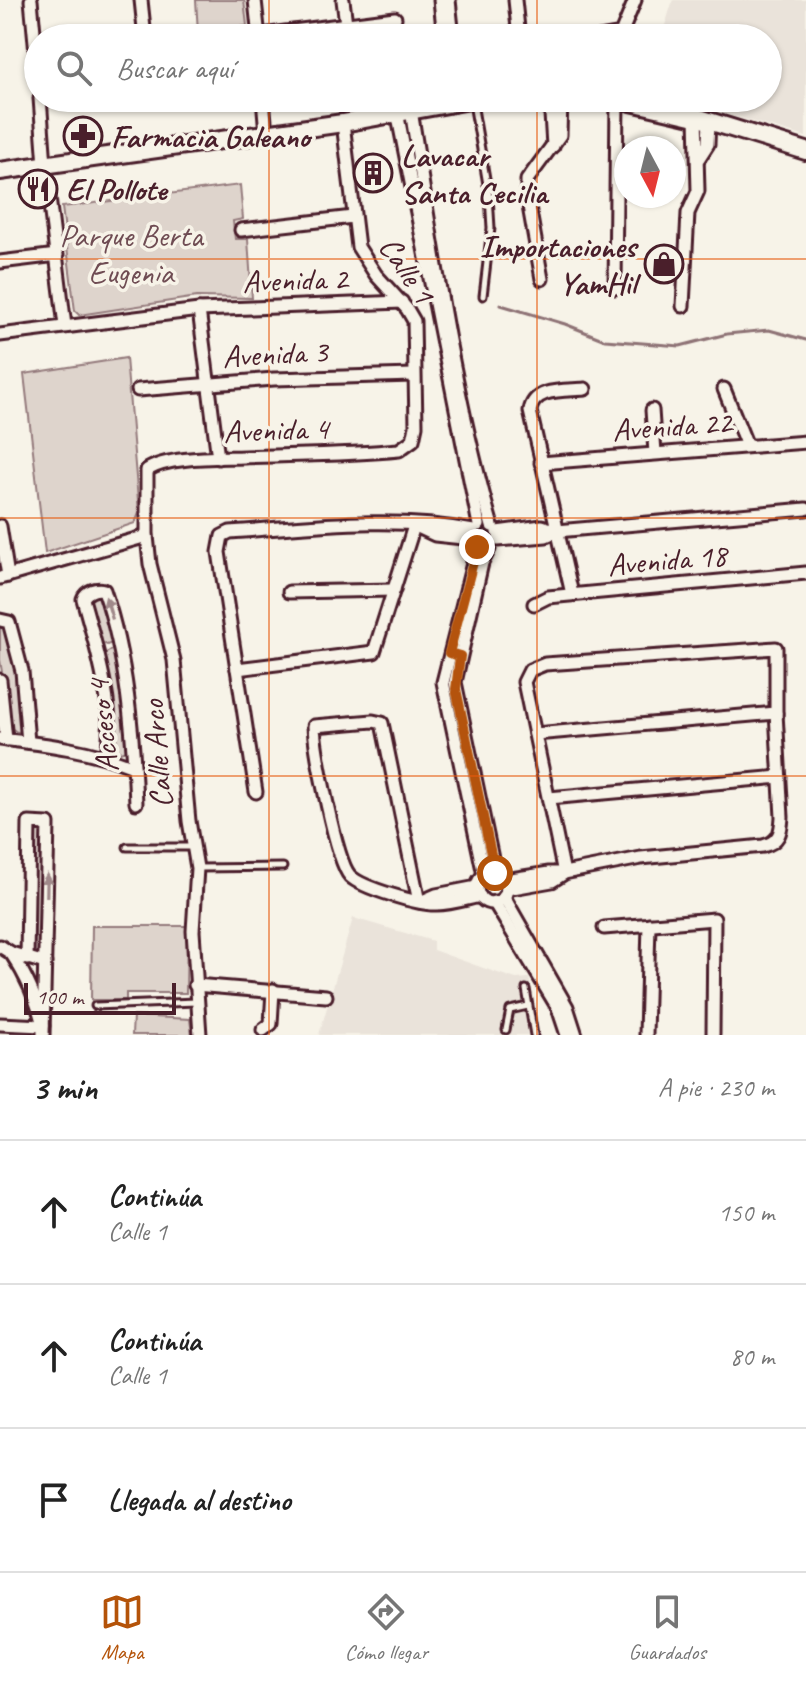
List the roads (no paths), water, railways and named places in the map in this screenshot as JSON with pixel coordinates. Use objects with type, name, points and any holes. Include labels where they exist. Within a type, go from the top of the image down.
[{"type":"main road","points":[[0,171],[343,123],[399,112]]},
{"type":"main road","points":[[677,112],[806,151]]},
{"type":"street","points":[[31,0],[34,24]]},
{"type":"street","points":[[141,0],[144,24]]},
{"type":"street","points":[[255,0],[258,24]]},
{"type":"street","points":[[343,0],[346,24],[395,18]]},
{"type":"street","points":[[445,24],[446,0]]},
{"type":"street","points":[[446,0],[450,24]]},
{"type":"street","points":[[515,0],[518,24]]},
{"type":"street","points":[[625,24],[635,0]]},
{"type":"street","points":[[41,112],[65,326]]},
{"type":"street","points":[[264,112],[266,133]]},
{"type":"street","points":[[404,112],[485,536],[482,563],[454,654]]},
{"type":"street","points":[[551,112],[553,146]]},
{"type":"street","points":[[542,279],[527,180],[560,135],[561,112]]},
{"type":"street","points":[[615,288],[616,112]]},
{"type":"street","points":[[683,306],[688,213],[698,191],[699,159],[708,144],[703,118]]},
{"type":"street","name":"Calle 1","points":[[343,123],[358,247],[376,275],[402,302],[414,321],[416,426],[413,440],[408,445]]},
{"type":"street","points":[[241,230],[353,217]]},
{"type":"street","points":[[0,262],[57,255]]},
{"type":"street","name":"Avenida 2","points":[[0,335],[199,310],[402,302]]},
{"type":"street","points":[[199,310],[218,458]]},
{"type":"street","name":"Avenida 3","points":[[138,390],[208,383],[414,375]]},
{"type":"street","points":[[572,594],[530,411],[532,400],[538,394],[585,389]]},
{"type":"street","points":[[724,389],[747,446]]},
{"type":"street","points":[[652,410],[655,453]]},
{"type":"street","name":"Avenida 22","points":[[541,463],[806,442]]},
{"type":"street","name":"Avenida 4","points":[[147,470],[154,465],[170,462],[386,452],[408,445]]},
{"type":"street","name":"Calle Arco","points":[[147,470],[150,564],[174,660],[197,868],[193,931],[200,1035]]},
{"type":"street","points":[[256,792],[219,552],[222,536],[230,532],[375,522],[414,526],[435,535],[546,536],[557,531],[806,509]]},
{"type":"street","points":[[0,526],[4,577],[147,536]]},
{"type":"street","points":[[237,669],[374,652],[414,526]]},
{"type":"street","points":[[485,536],[454,654],[468,775],[498,886],[546,979],[567,1035]]},
{"type":"street","name":"Avenida 18","points":[[534,604],[548,597],[572,594],[806,573]]},
{"type":"street","name":"Acceso 4","points":[[106,756],[110,735],[98,650],[83,599],[89,592],[99,589],[104,590],[120,647],[136,803]]},
{"type":"street","points":[[289,592],[394,590]]},
{"type":"street","points":[[0,620],[9,622],[22,671],[28,742]]},
{"type":"street","points":[[98,650],[120,647]]},
{"type":"street","points":[[419,902],[382,723],[314,726],[344,868],[351,877],[366,885],[419,902],[436,895],[479,891],[549,873],[564,873],[641,858],[763,846],[778,839],[781,831],[776,648],[545,664],[530,670],[524,682],[564,873]]},
{"type":"street","points":[[0,680],[3,740],[106,756],[134,767]]},
{"type":"street","points":[[535,734],[776,713]]},
{"type":"street","points":[[549,798],[780,777]]},
{"type":"street","points":[[27,959],[29,823],[48,824],[43,1031]]},
{"type":"street","points":[[479,891],[486,901],[498,886]]},
{"type":"street","points":[[604,928],[714,919],[713,1035]]},
{"type":"street","points":[[646,1035],[649,924]]},
{"type":"street","points":[[0,946],[11,953],[45,963]]},
{"type":"street","points":[[11,953],[38,1001],[43,1031]]},
{"type":"street","points":[[546,979],[571,1016],[576,1035]]},
{"type":"street","points":[[195,985],[326,996]]},
{"type":"street","points":[[263,1030],[271,1024],[273,990]]},
{"type":"street","points":[[0,1024],[43,1031]]},
{"type":"lane","points":[[465,112],[489,196],[491,228],[483,296]]},
{"type":"lane","points":[[127,847],[193,847]]},
{"type":"lane","points":[[197,868],[283,867]]},
{"type":"lane","points":[[526,989],[534,1035]]},
{"type":"lane","points":[[95,1006],[196,1002]]},
{"type":"lane","points":[[506,1030],[510,1010],[528,1006]]},
{"type":"waterway","points":[[501,305],[565,324],[605,340],[680,346],[727,334],[769,330],[806,340]]},
{"type":"place","name":"Farmacia Galeano","points":[[83,136]]},
{"type":"place","name":"Lavacar Santa Cecilia","points":[[373,173]]},
{"type":"place","name":"El Pollote","points":[[38,189]]},
{"type":"place","name":"Importaciones YamHil","points":[[664,264]]},
{"type":"park label","name":"Parque Berta Eugenia","points":[[131,254]]}]
